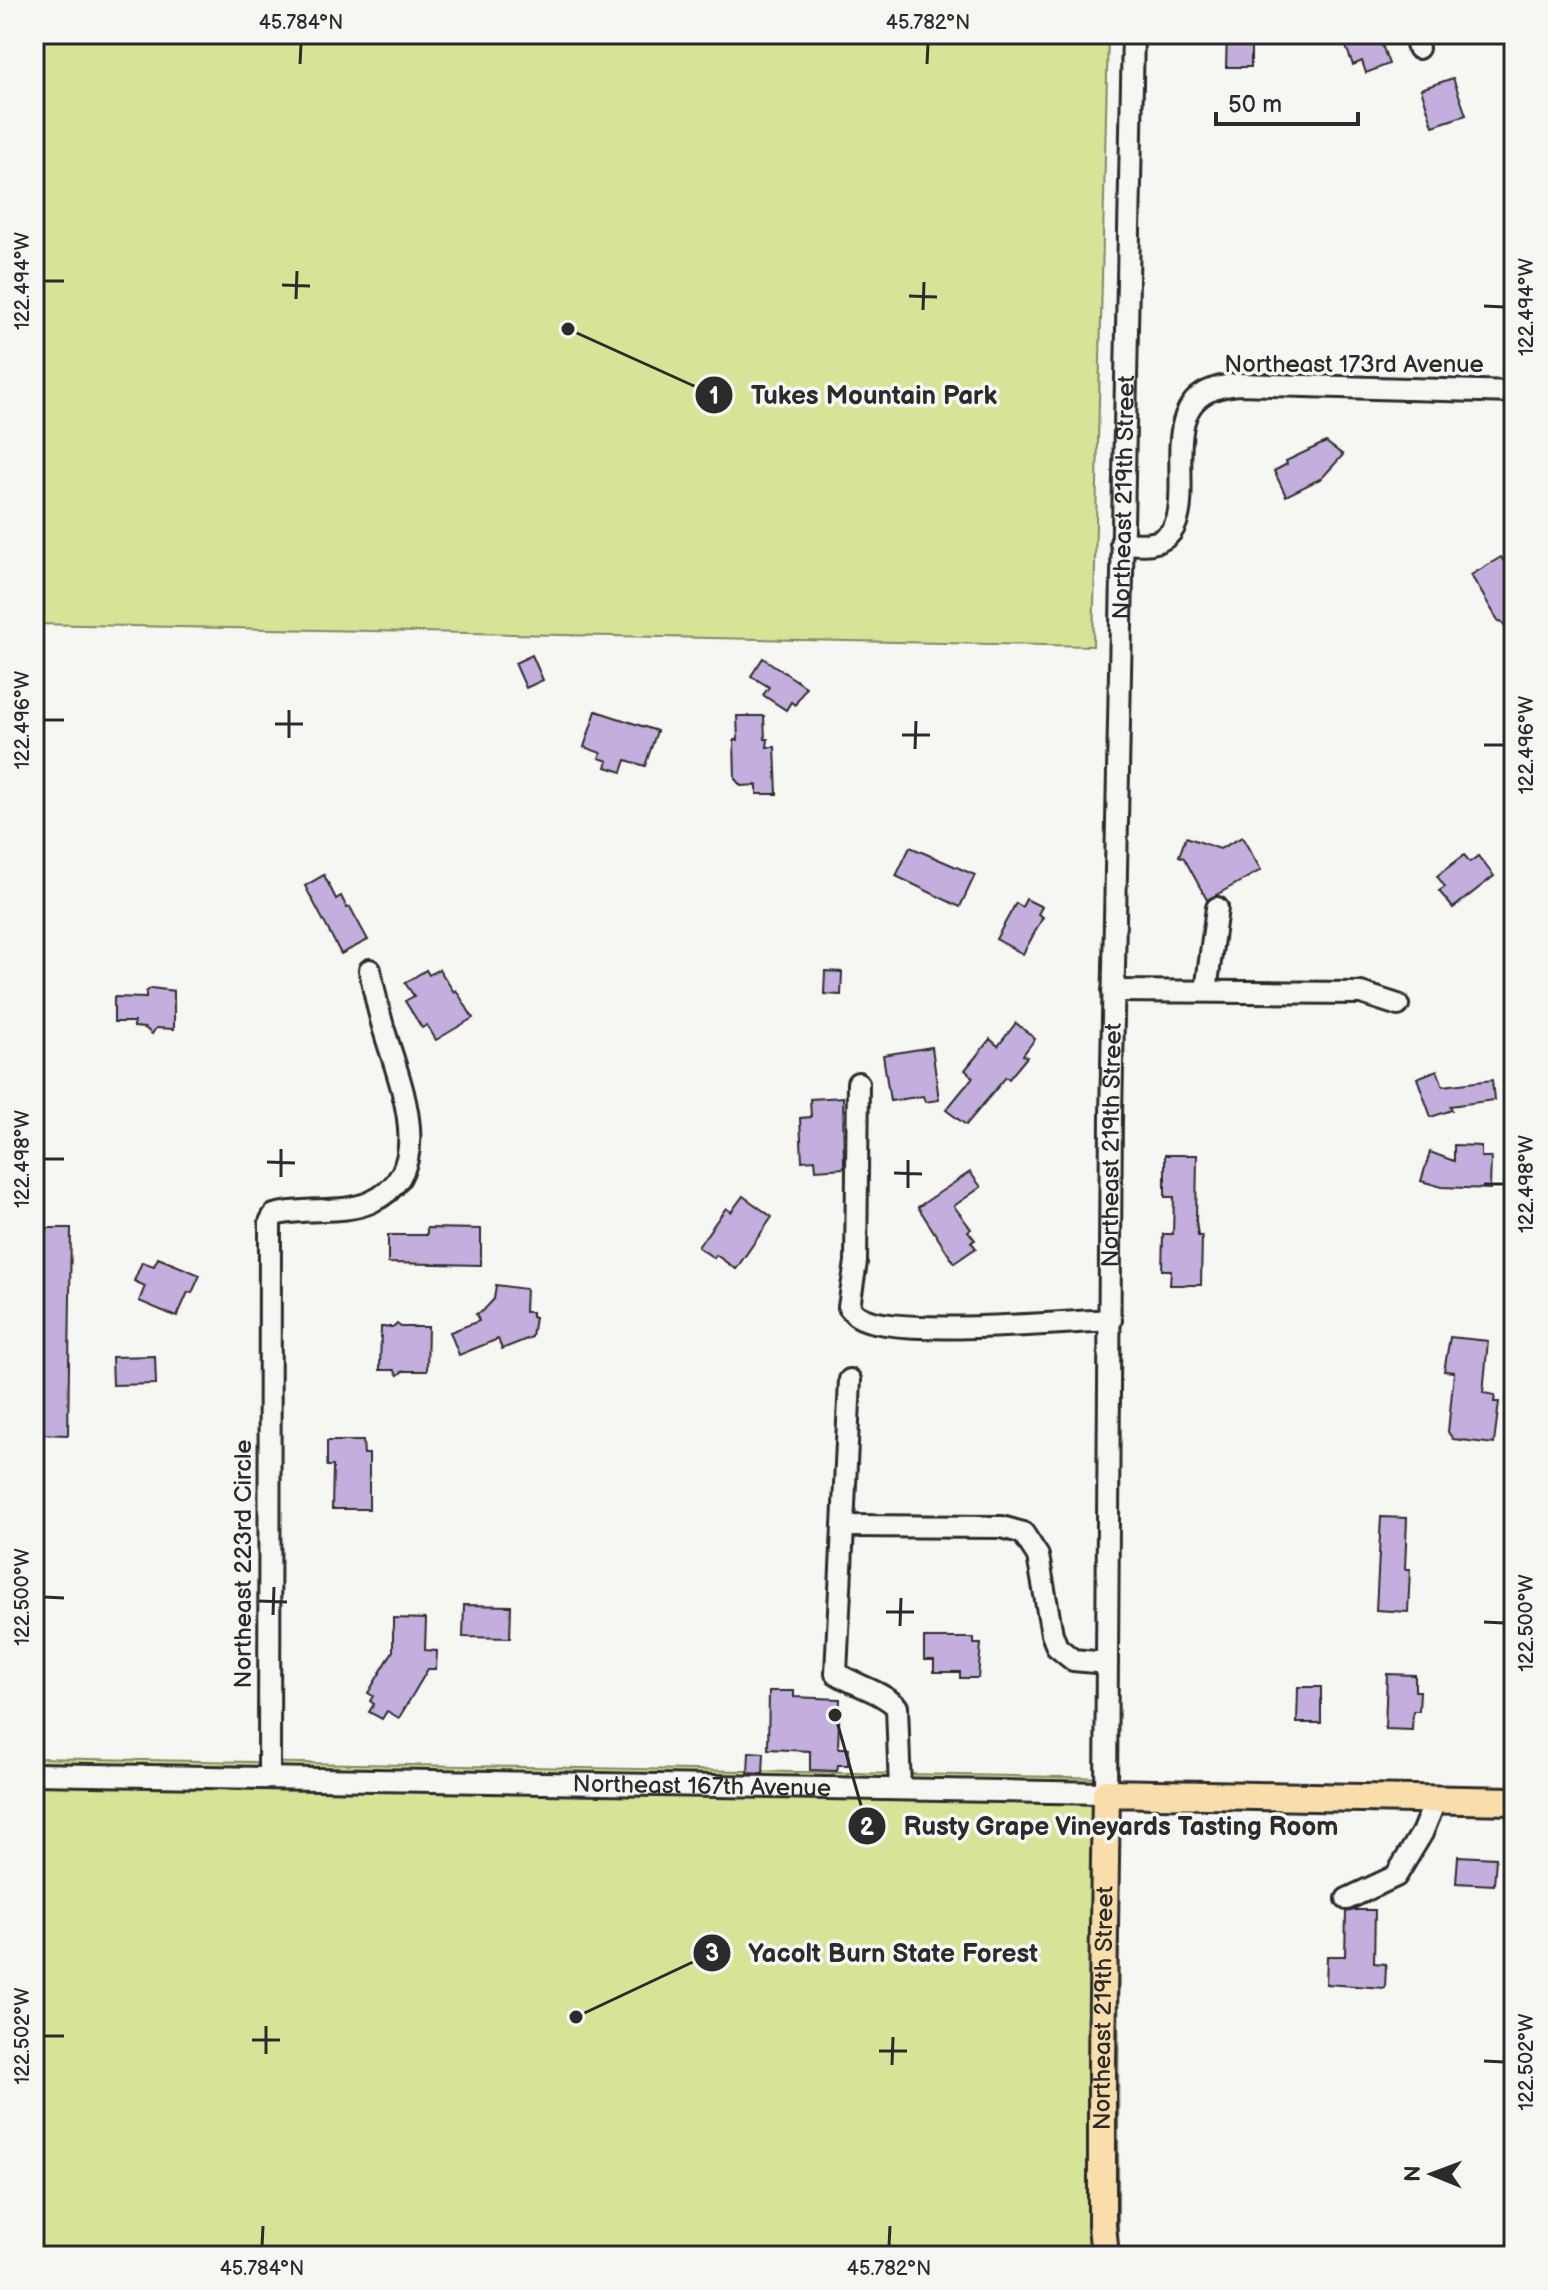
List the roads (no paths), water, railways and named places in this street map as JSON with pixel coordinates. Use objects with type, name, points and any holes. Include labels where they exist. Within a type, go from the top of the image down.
[{"type":"main road","name":"Northeast 167th Avenue","points":[[1106,1793],[1514,1801]]},
{"type":"main road","name":"Northeast 219th Street","points":[[1105,2256],[1102,2225],[1102,2063],[1106,1793]]},
{"type":"street","name":"Northeast 219th Street","points":[[1106,1793],[1113,991],[1133,34]]},
{"type":"street","name":"Northeast 173rd Avenue","points":[[1121,543],[1155,543],[1171,532],[1180,513],[1183,422],[1193,403],[1212,389],[1239,384],[1514,392]]},
{"type":"street","points":[[1206,991],[1217,908]]},
{"type":"street","name":"Northeast 223rd Circle","points":[[269,1778],[270,1222],[274,1215],[294,1209],[340,1208],[368,1203],[383,1195],[399,1179],[408,1159],[410,1133],[405,1102],[370,970]]},
{"type":"street","points":[[1113,991],[1361,993],[1398,1005]]},
{"type":"street","points":[[858,1083],[856,1262],[849,1307],[859,1317],[879,1323],[924,1328],[1111,1320]]},
{"type":"street","points":[[850,1380],[836,1673],[855,1685],[888,1698],[897,1707],[900,1789]]},
{"type":"street","points":[[843,1526],[1002,1527],[1023,1533],[1038,1556],[1057,1647],[1073,1660],[1107,1663]]},
{"type":"street","name":"Northeast 167th Avenue","points":[[34,1774],[1106,1793]]},
{"type":"street","points":[[1347,1899],[1396,1876],[1422,1833],[1436,1799]]},
{"type":"place","name":"Tukes Mountain Park","points":[[568,329]]},
{"type":"place","name":"Rusty Grape Vineyards Tasting Room","points":[[835,1715]]},
{"type":"place","name":"Yacolt Burn State Forest","points":[[576,2017]]}]
